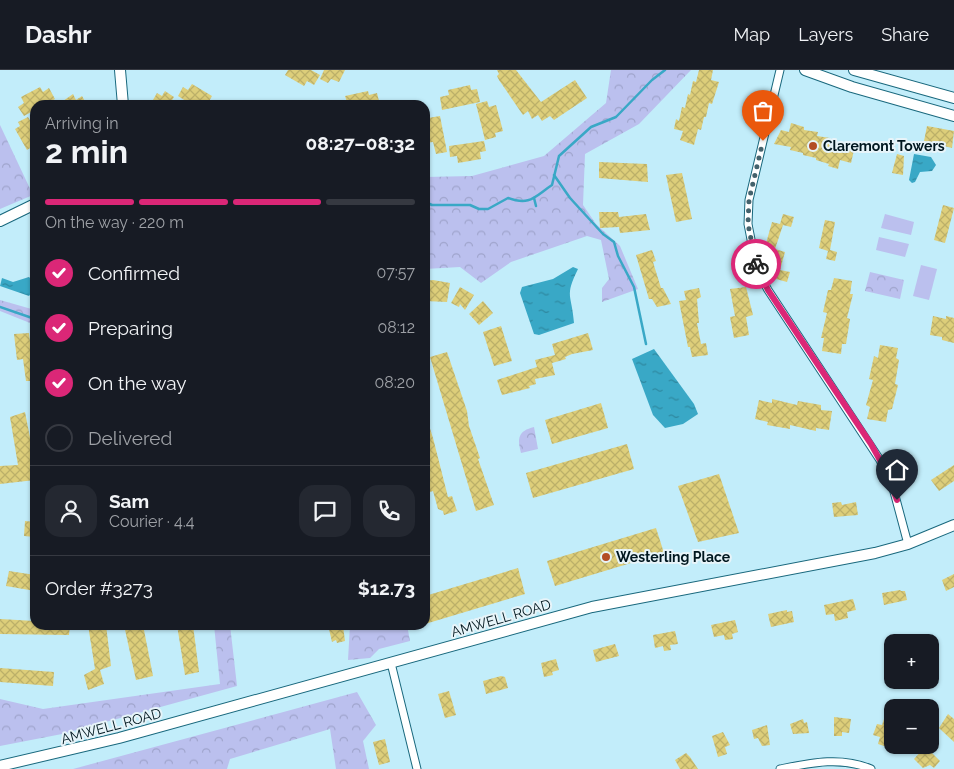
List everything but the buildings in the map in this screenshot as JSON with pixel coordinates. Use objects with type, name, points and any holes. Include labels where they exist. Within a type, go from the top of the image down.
[{"type":"main road","points":[[120,70],[123,100]]},
{"type":"main road","points":[[805,70],[868,92],[954,116]]},
{"type":"main road","points":[[854,70],[954,98]]},
{"type":"main road","points":[[0,221],[30,206]]},
{"type":"main road","name":"AMWELL ROAD","points":[[0,766],[91,746],[618,601],[856,556],[908,544],[954,525]]},
{"type":"street","points":[[780,70],[749,200],[748,224],[758,272],[880,460],[893,488],[908,544]]},
{"type":"street","points":[[391,663],[417,769]]},
{"type":"street","points":[[780,769],[829,762],[854,764],[871,769]]},
{"type":"green space","points":[[611,70],[691,70],[639,124],[585,154],[583,205],[596,224],[620,246],[638,289],[602,302],[602,288],[609,279],[601,240],[587,236],[511,262],[481,283],[460,267],[430,269],[430,177],[472,176],[544,156],[606,103]]},
{"type":"green space","points":[[0,125],[30,189],[30,196],[0,209]]},
{"type":"green space","points":[[885,214],[914,222],[911,235],[881,228]]},
{"type":"green space","points":[[879,237],[909,244],[905,257],[876,250]]},
{"type":"green space","points":[[921,265],[937,269],[929,300],[913,296]]},
{"type":"green space","points":[[870,272],[904,280],[900,299],[865,291]]},
{"type":"green space","points":[[0,300],[30,309],[30,323],[0,311]]},
{"type":"green space","points":[[534,427],[538,449],[521,453],[520,436],[525,431]]},
{"type":"green space","points":[[215,630],[231,630],[237,686],[62,734],[0,746],[0,699],[43,709],[220,684]]},
{"type":"green space","points":[[350,630],[408,630],[410,641],[379,649],[370,658],[348,660]]},
{"type":"green space","points":[[357,692],[376,725],[363,741],[369,769],[336,769],[330,729],[230,759],[227,769],[73,769]]},
{"type":"water","points":[[914,154],[931,157],[936,165],[932,171],[920,172],[915,182],[912,183],[909,180]]},
{"type":"water","points":[[573,267],[578,269],[570,291],[574,323],[539,335],[534,334],[520,293],[522,287],[553,279]]},
{"type":"water","points":[[29,277],[30,295],[0,286],[2,278],[13,282]]},
{"type":"water","points":[[654,349],[694,404],[698,414],[683,424],[665,428],[653,415],[632,359]]},
{"type":"waterway","points":[[430,204],[470,205],[479,209],[488,209],[508,198],[522,201],[532,199],[552,185],[559,156],[591,127],[616,117],[652,80],[665,70]]},
{"type":"waterway","points":[[554,175],[570,198],[603,234],[614,242],[618,256],[634,287],[646,344]]},
{"type":"waterway","points":[[534,198],[536,206]]},
{"type":"waterway","points":[[0,307],[30,317]]},
{"type":"way so far","points":[[756,264],[749,236],[749,200],[763,141]]},
{"type":"place","name":"Claremont Towers","points":[[813,146]]},
{"type":"place","name":"Westerling Place","points":[[606,557]]},
{"type":"route","points":[[756,264],[758,272],[768,290],[871,444],[886,471],[897,500]]}]
